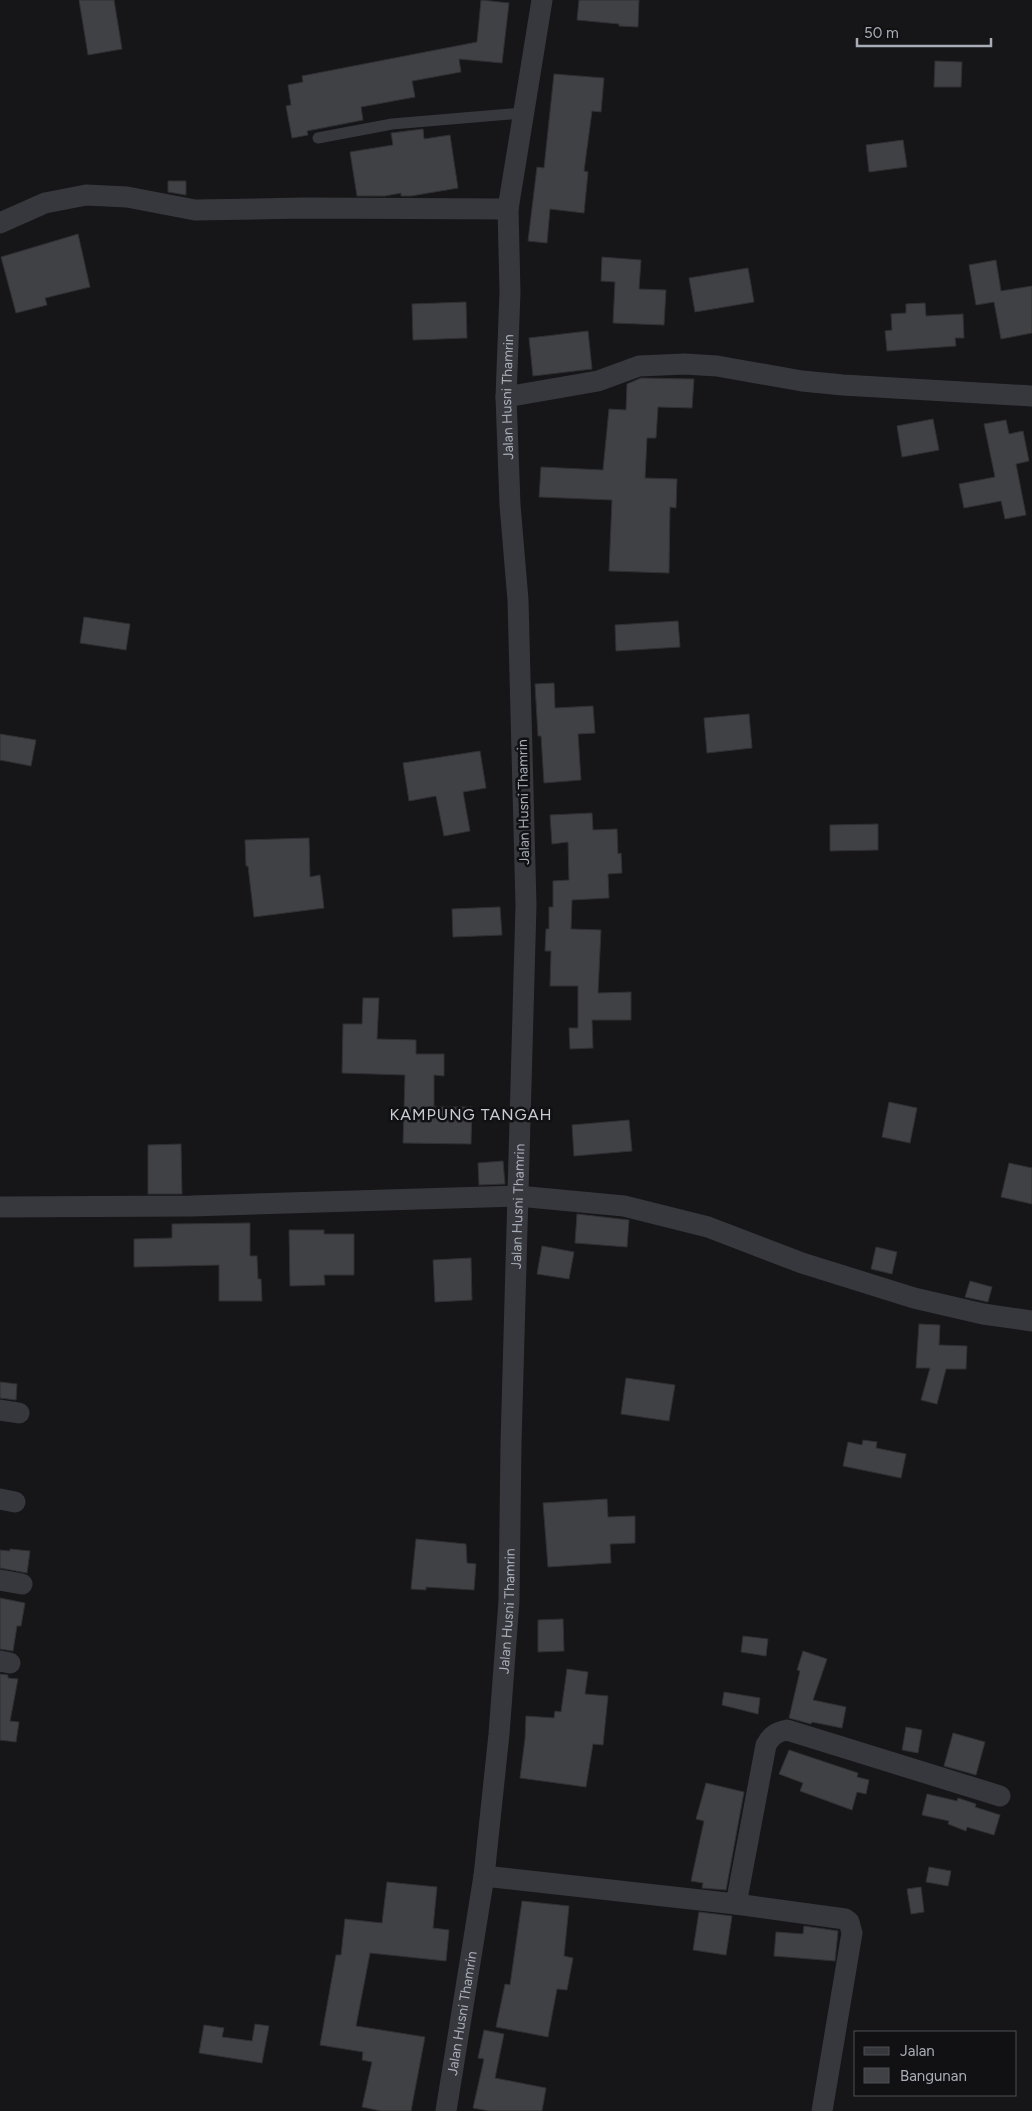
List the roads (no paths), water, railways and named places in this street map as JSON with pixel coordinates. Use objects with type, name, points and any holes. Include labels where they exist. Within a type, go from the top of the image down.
[{"type":"street","name":"Jalan Husni Thamrin","points":[[446,2111],[484,1876],[509,1601],[511,1444],[526,905],[518,600],[510,504],[506,397],[510,292],[508,209],[522,113],[542,0]]},
{"type":"street","points":[[0,223],[45,203],[86,195],[127,197],[195,210],[304,208],[508,209]]},
{"type":"street","points":[[506,397],[598,381],[639,366],[685,364],[717,366],[802,381],[842,385],[1032,396]]},
{"type":"street","points":[[0,1207],[191,1206],[518,1196],[624,1206],[708,1227],[802,1263],[914,1298],[983,1314],[1032,1321]]},
{"type":"street","points":[[0,1580],[22,1584]]},
{"type":"street","points":[[736,1904],[766,1745],[771,1736],[778,1732],[787,1730],[1000,1796]]},
{"type":"street","points":[[484,1876],[736,1904],[850,1922],[852,1927],[822,2111]]},
{"type":"lane","points":[[318,138],[392,124],[522,113]]},
{"type":"district","name":"KAMPUNG TANGAH","points":[[471,1114]]}]
